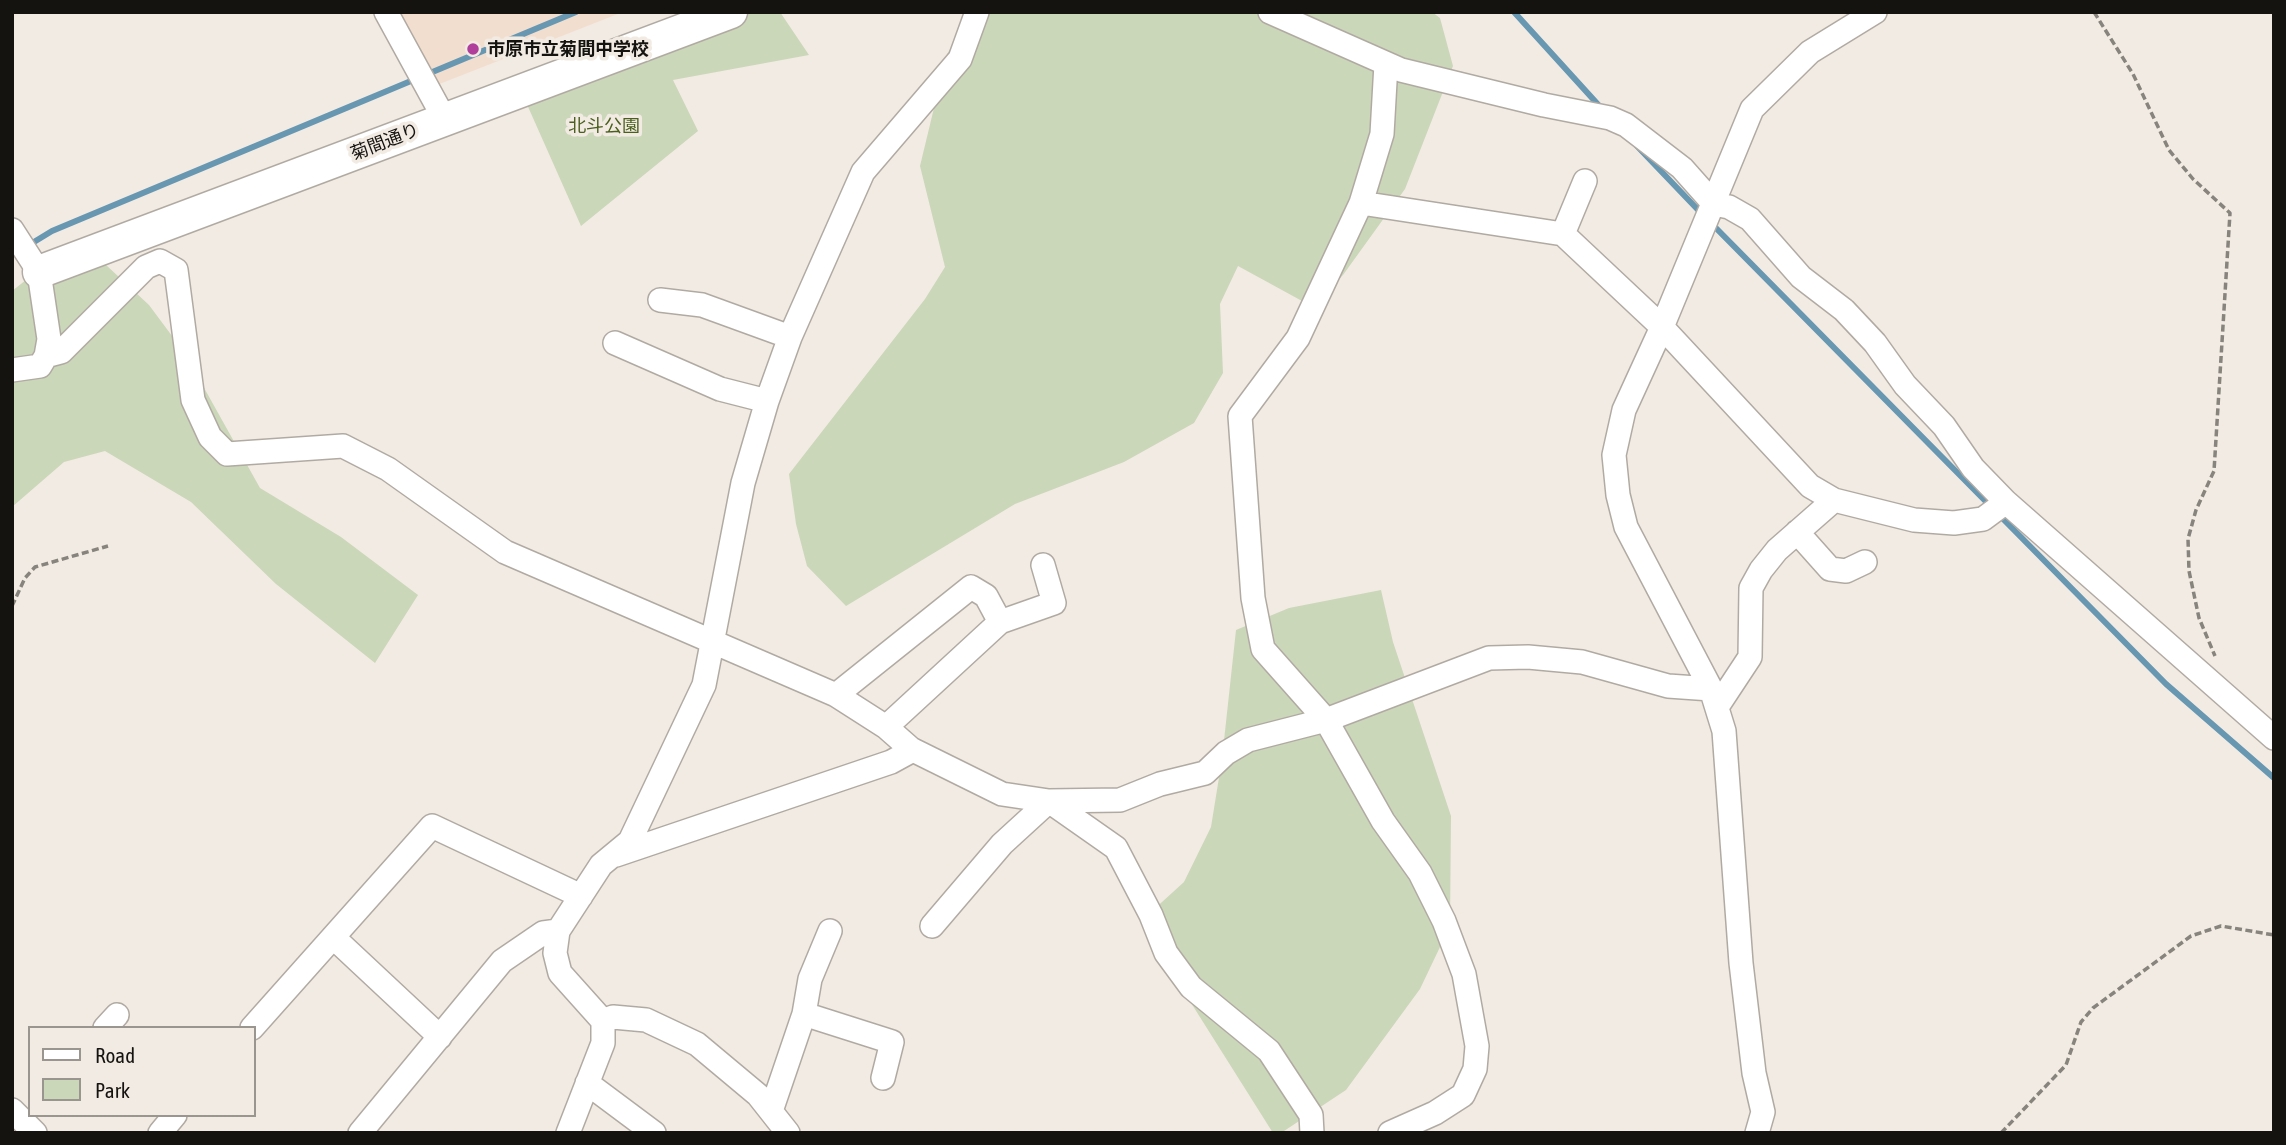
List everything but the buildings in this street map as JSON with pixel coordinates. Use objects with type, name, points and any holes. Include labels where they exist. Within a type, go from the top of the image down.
[{"type":"street","points":[[386,12],[445,120]]},
{"type":"street","name":"菊間通り","points":[[38,272],[731,12]]},
{"type":"street","points":[[568,1133],[603,1043],[603,1021],[560,973],[555,953],[558,931],[601,865],[630,841],[704,685],[743,483],[767,401],[790,337],[863,172],[960,59],[977,12]]},
{"type":"street","points":[[1270,12],[1401,70],[1544,105],[1610,118],[1626,125],[1682,167],[1714,204],[1729,207],[1750,219],[1801,276],[1844,310],[1875,343],[1905,385],[1944,426],[1973,468],[2006,502],[2274,738]]},
{"type":"street","points":[[1757,1133],[1763,1112],[1754,1073],[1741,963],[1724,731],[1714,698],[1626,527],[1618,495],[1614,455],[1624,410],[1662,327],[1752,109],[1810,52],[1875,12]]},
{"type":"street","points":[[1386,64],[1382,134],[1361,203],[1298,338],[1240,416],[1253,598],[1263,649],[1326,720],[1377,810],[1420,873],[1444,922],[1464,974],[1477,1046],[1475,1069],[1462,1095],[1435,1113],[1390,1133]]},
{"type":"street","points":[[1563,234],[1585,181]]},
{"type":"street","points":[[1361,203],[1563,234],[1662,327],[1810,486],[1834,500],[1914,520],[1954,523],[1983,519],[2006,502]]},
{"type":"street","points":[[12,230],[38,272],[48,339],[46,356],[40,366],[12,370]]},
{"type":"street","points":[[46,356],[61,352],[146,267],[160,261],[176,270],[193,400],[210,437],[227,454],[344,446],[388,469],[505,552],[836,695],[886,727],[914,750],[1002,794],[1049,802],[1120,800],[1160,784],[1205,773],[1226,753],[1248,740],[1326,720],[1489,658],[1528,657],[1582,662],[1714,698]]},
{"type":"street","points":[[660,300],[702,305],[790,337]]},
{"type":"street","points":[[615,343],[720,388],[767,401]]},
{"type":"street","points":[[1714,698],[1750,657],[1752,588],[1777,550],[1834,500]]},
{"type":"street","points":[[1797,532],[1830,569],[1846,571],[1865,562]]},
{"type":"street","points":[[886,727],[1000,622],[1054,603],[1042,565]]},
{"type":"street","points":[[836,695],[971,587],[986,596],[1000,622]]},
{"type":"street","points":[[611,857],[891,762],[914,750]]},
{"type":"street","points":[[933,926],[1002,844],[1049,802]]},
{"type":"street","points":[[1049,802],[1116,848],[1151,915],[1166,953],[1191,986],[1269,1051],[1311,1115],[1312,1133]]},
{"type":"street","points":[[254,1026],[432,825],[580,896]]},
{"type":"street","points":[[360,1133],[502,961],[543,933],[558,931]]},
{"type":"street","points":[[771,1111],[804,1014],[810,979],[830,931]]},
{"type":"street","points":[[333,937],[440,1037]]},
{"type":"street","points":[[804,1014],[892,1041],[883,1078]]},
{"type":"street","points":[[603,1021],[613,1017],[646,1020],[697,1044],[728,1066],[788,1133]]},
{"type":"street","points":[[587,1083],[654,1133]]},
{"type":"street","points":[[160,1133],[173,1117]]},
{"type":"path","points":[[2094,12],[2133,74],[2169,150],[2193,179],[2230,213],[2214,471],[2196,510],[2188,539],[2189,571],[2196,606],[2217,663],[2214,686]]},
{"type":"path","points":[[12,606],[25,578],[34,567],[108,546]]},
{"type":"path","points":[[2001,1133],[2066,1065],[2081,1022],[2093,1008],[2191,936],[2221,926],[2274,935]]},
{"type":"shaded area","name":"市原市立菊間中学校","points":[[396,12],[623,12],[437,85]]},
{"type":"green space","name":"北斗公園","points":[[731,12],[780,12],[809,55],[673,80],[698,131],[581,226],[521,91]]},
{"type":"green space","points":[[976,12],[1432,12],[1440,18],[1453,66],[1405,189],[1343,275],[1313,307],[1238,266],[1220,304],[1223,373],[1194,423],[1124,462],[1015,504],[846,606],[807,566],[796,524],[789,474],[925,299],[945,267],[920,166],[947,54]]},
{"type":"green space","points":[[91,251],[149,305],[184,352],[260,488],[341,537],[418,595],[375,663],[276,584],[191,502],[105,451],[64,462],[12,507],[12,291],[49,262]]},
{"type":"green space","points":[[1381,590],[1393,642],[1451,816],[1450,926],[1420,989],[1346,1090],[1281,1133],[1273,1133],[1140,922],[1184,882],[1211,827],[1222,759],[1236,630],[1289,608]]},
{"type":"waterway","points":[[29,245],[52,231],[576,12]]},
{"type":"waterway","points":[[1514,12],[1603,110]]},
{"type":"waterway","points":[[1637,146],[1702,214]]},
{"type":"waterway","points":[[1710,222],[2166,684],[2274,778]]},
{"type":"place","name":"市原市立菊間中学校","points":[[473,49]]}]
